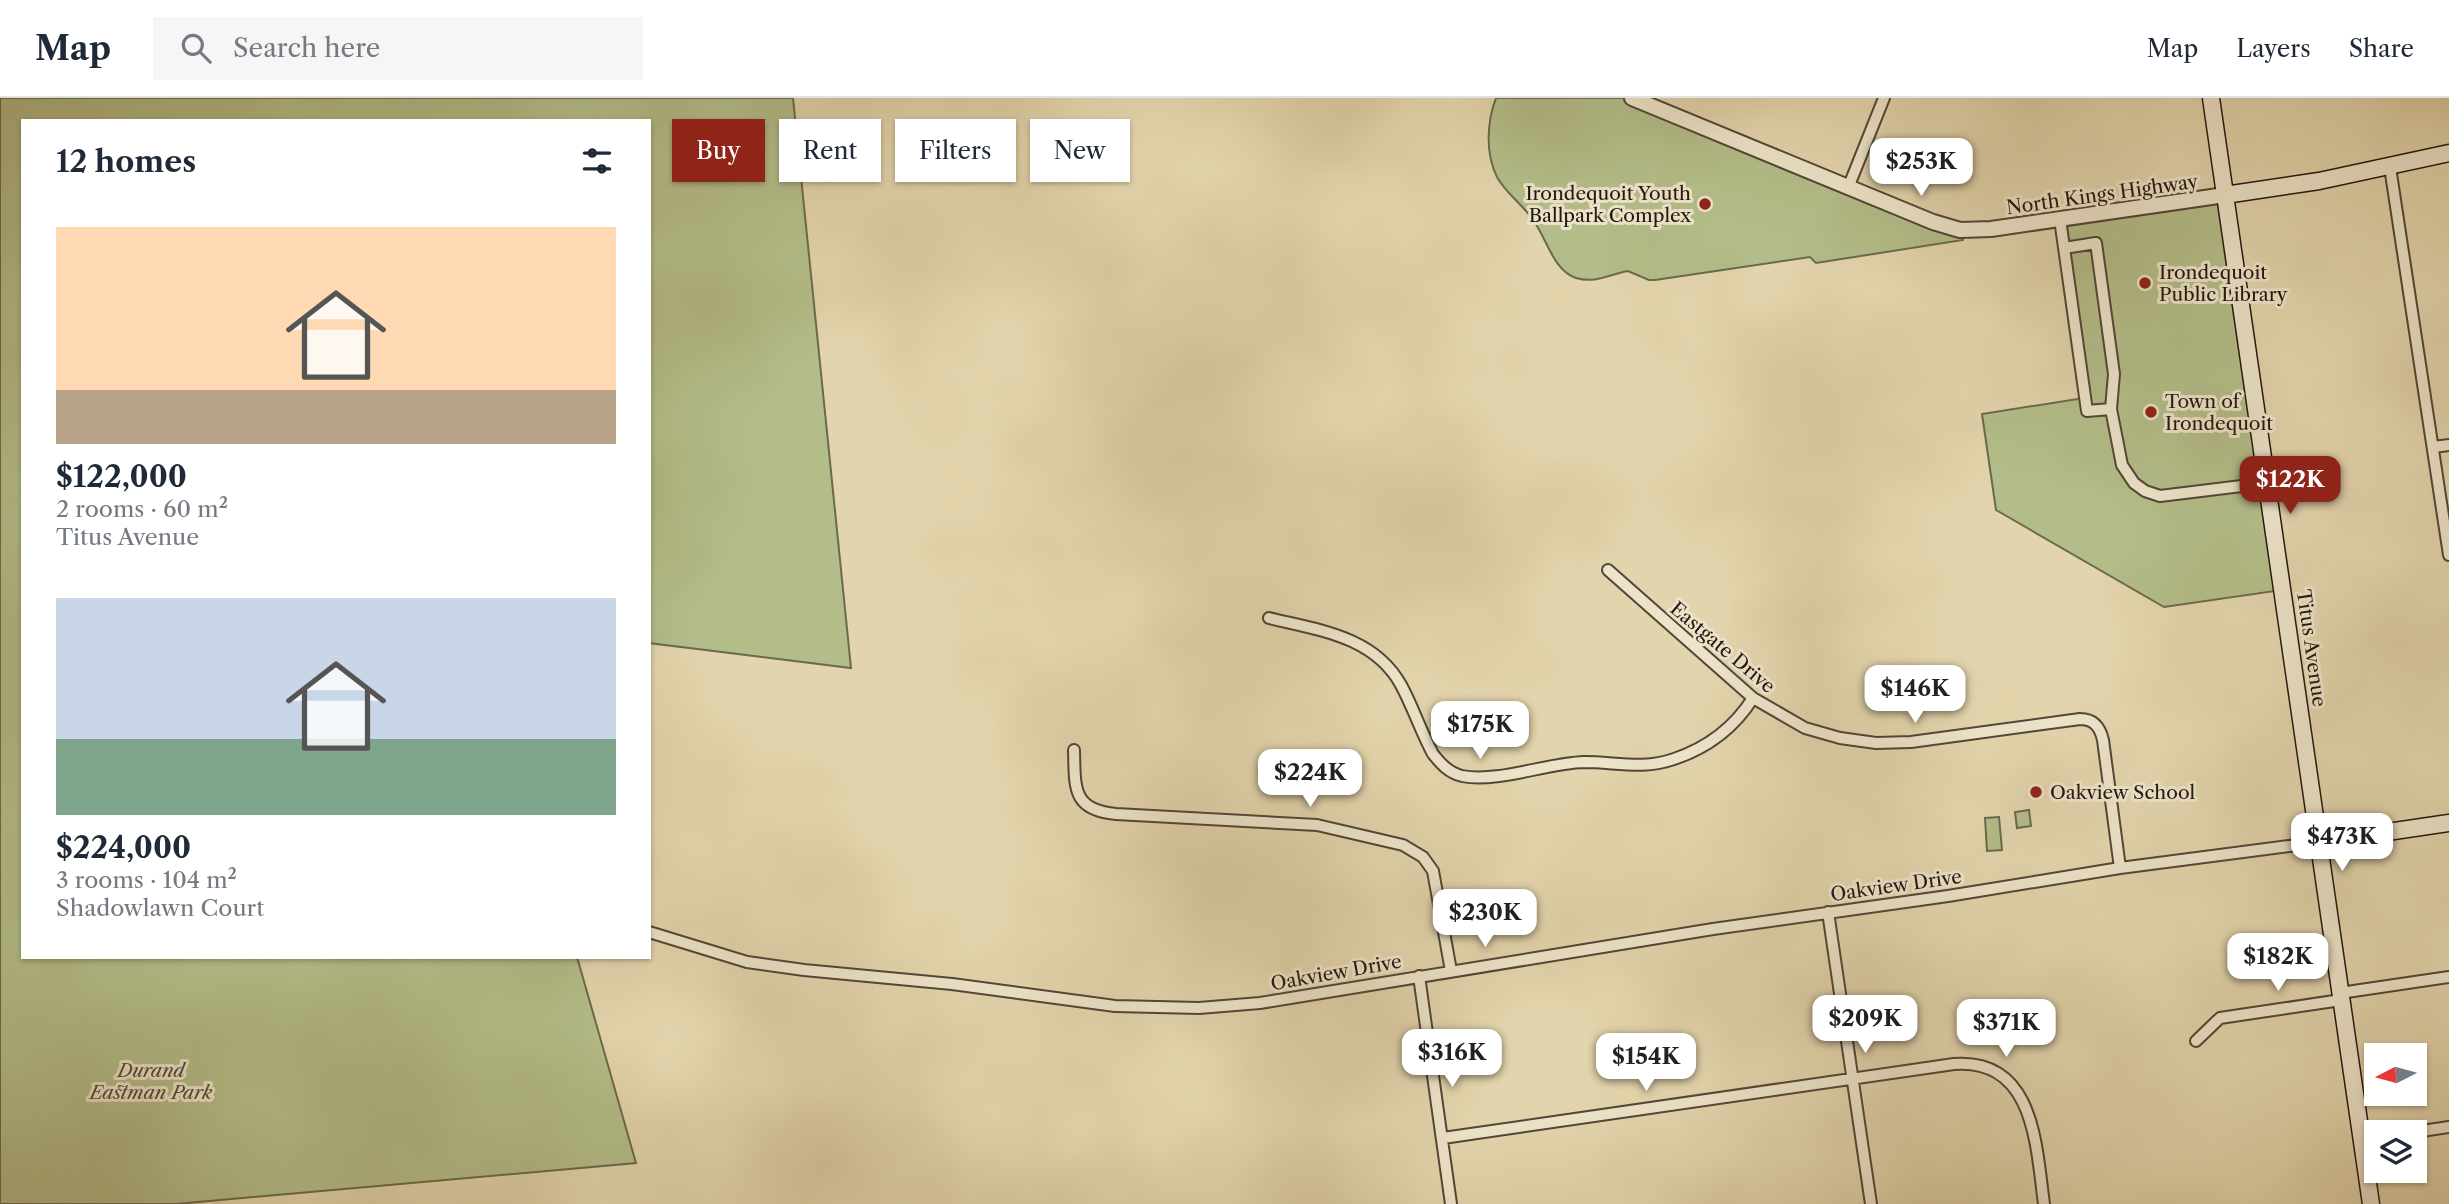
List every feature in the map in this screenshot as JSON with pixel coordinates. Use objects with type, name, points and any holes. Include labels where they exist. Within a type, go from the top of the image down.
[{"type":"main road","name":"Titus Avenue","points":[[2211,98],[2341,996],[2365,1120]]},
{"type":"main road","points":[[2225,195],[2319,181],[2449,153]]},
{"type":"main road","points":[[2320,842],[2449,823]]},
{"type":"main road","name":"Titus Avenue","points":[[2370,1183],[2371,1204]]},
{"type":"street","name":"North Kings Highway","points":[[1632,98],[1848,188],[1960,230],[1984,230],[2225,195]]},
{"type":"street","points":[[1848,188],[1884,98]]},
{"type":"street","points":[[2390,167],[2449,555]]},
{"type":"street","points":[[2060,219],[2087,411],[2112,409]]},
{"type":"street","points":[[2064,248],[2096,243],[2114,374],[2112,409],[2126,474],[2145,491],[2160,496],[2266,483]]},
{"type":"street","points":[[2434,447],[2449,445]]},
{"type":"street","name":"Eastgate Drive","points":[[1608,570],[1753,698],[1805,728],[1840,738],[1876,743],[1911,742],[2080,719],[2091,720],[2099,727],[2103,740],[2120,868]]},
{"type":"street","points":[[1269,618],[1346,638],[1371,651],[1392,671],[1400,683],[1440,764],[1459,775],[1486,776],[1584,762],[1641,767],[1656,765],[1687,755],[1714,740],[1739,718],[1753,698]]},
{"type":"street","points":[[1074,750],[1077,793],[1087,807],[1096,811],[1317,825],[1394,842],[1414,850],[1429,863],[1433,871],[1451,971]]},
{"type":"street","name":"Oakview Drive","points":[[651,933],[747,962],[952,984],[1115,1006],[1199,1008],[1251,1004],[1828,912],[2120,868],[2320,842]]},
{"type":"street","points":[[1828,912],[1871,1204]]},
{"type":"street","points":[[1419,976],[1451,1204]]},
{"type":"street","points":[[2196,1041],[2220,1018],[2449,977]]},
{"type":"street","points":[[1443,1138],[1965,1063],[1975,1064],[1997,1072],[2016,1090],[2029,1113],[2035,1136],[2044,1204]]},
{"type":"street","points":[[2427,1130],[2449,1127]]},
{"type":"green space","name":"Durand Eastman Park","points":[[0,98],[793,98],[795,119],[779,119],[779,182],[802,182],[851,668],[651,643],[651,119],[21,119],[21,959],[578,959],[636,1163],[176,1204],[0,1204]]},
{"type":"green space","name":"Irondequoit Youth Ballpark Complex","points":[[1496,98],[1631,98],[1964,230],[1963,240],[1816,263],[1810,257],[1655,280],[1628,271],[1596,279],[1576,278],[1562,269],[1531,217],[1505,189],[1493,168],[1489,138]]},
{"type":"green space","points":[[2225,195],[2282,590],[2164,607],[1996,510],[1982,414],[2084,398],[2058,219]]},
{"type":"green space","points":[[2029,810],[2031,826],[2017,828],[2015,812]]},
{"type":"green space","points":[[1999,817],[2002,850],[1987,851],[1985,818]]},
{"type":"place","name":"Irondequoit Youth Ballpark Complex","points":[[1705,204]]},
{"type":"place","name":"Irondequoit Public Library","points":[[2145,283]]},
{"type":"place","name":"Town of Irondequoit","points":[[2151,412]]},
{"type":"place","name":"Oakview School","points":[[2036,792]]}]
